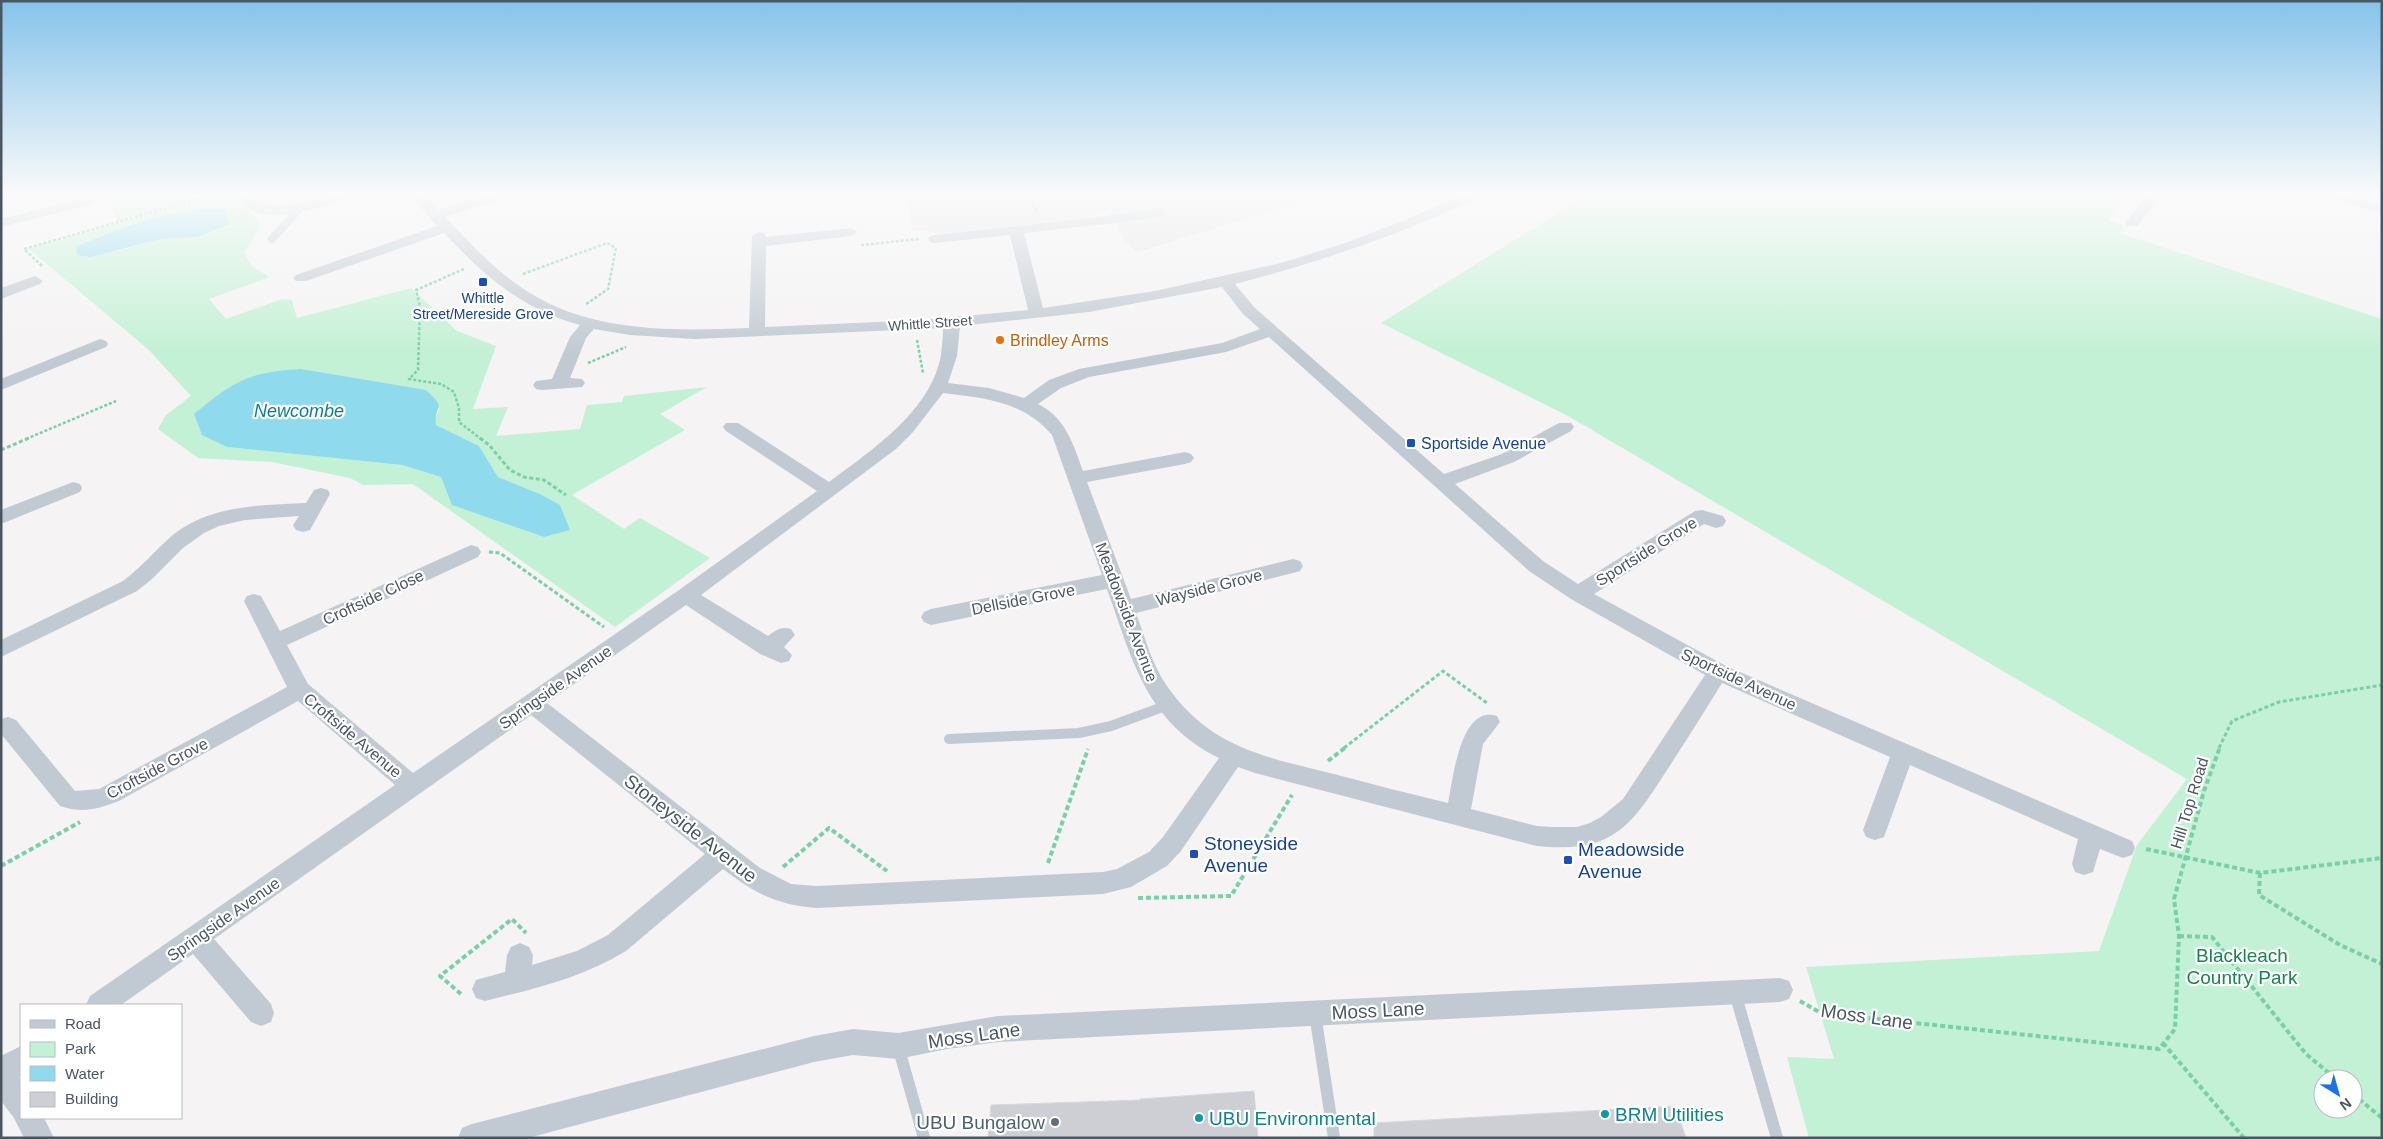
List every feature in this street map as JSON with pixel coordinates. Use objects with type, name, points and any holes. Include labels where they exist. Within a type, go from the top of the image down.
[{"type":"street","points":[[300,278],[323,275],[393,248]]},
{"type":"street","name":"Whittle Street","points":[[467,248],[481,263],[504,282],[549,310],[590,323],[647,333],[678,334],[952,323],[1037,314],[1141,298],[1225,281],[1340,248]]},
{"type":"street","points":[[757,332],[759,248]]},
{"type":"street","points":[[1021,248],[1037,314]]},
{"type":"street","points":[[1,294],[35,281]]},
{"type":"street","name":"Sportside Avenue","points":[[1225,281],[1239,301],[1271,331],[1441,482],[1536,566],[1578,594],[1718,672],[2123,848]]},
{"type":"street","points":[[560,381],[578,337],[590,323]]},
{"type":"street","name":"Springside Avenue","points":[[100,1004],[413,787],[830,491],[895,439],[923,408],[938,387],[949,356],[952,323]]},
{"type":"street","points":[[1027,404],[1055,384],[1084,373],[1226,347],[1271,331]]},
{"type":"street","points":[[1,385],[100,344]]},
{"type":"street","name":"Meadowside Avenue","points":[[938,387],[996,395],[1027,404],[1052,421],[1060,433],[1150,676],[1168,705],[1211,744],[1232,756],[1255,764],[1537,836],[1560,839],[1579,838],[1599,832],[1616,821],[1631,806],[1718,672]]},
{"type":"street","points":[[732,426],[830,491]]},
{"type":"street","points":[[1441,482],[1508,458],[1566,427]]},
{"type":"street","points":[[1077,478],[1185,458]]},
{"type":"street","points":[[1,518],[73,488]]},
{"type":"street","points":[[1,649],[130,586],[146,576],[179,540],[201,527],[231,516],[312,509]]},
{"type":"street","name":"Sportside Grove","points":[[1578,594],[1702,516],[1716,521]]},
{"type":"street","name":"Croftside Close","points":[[275,642],[471,552]]},
{"type":"street","name":"Wayside Grove","points":[[1125,608],[1293,566]]},
{"type":"street","name":"Dellside Grove","points":[[932,617],[1115,580]]},
{"type":"street","points":[[686,595],[778,646]]},
{"type":"street","name":"Croftside Avenue","points":[[254,601],[300,690],[413,787]]},
{"type":"street","name":"Croftside Grove","points":[[8,726],[68,799],[79,802],[94,801],[111,794],[300,690]]},
{"type":"street","name":"Stoneyside Avenue","points":[[531,704],[750,876],[791,895],[817,897],[1104,883],[1122,879],[1158,859],[1172,844],[1232,756]]},
{"type":"street","points":[[1458,816],[1472,741],[1489,722]]},
{"type":"street","points":[[1875,830],[1903,752]]},
{"type":"street","points":[[2084,864],[2091,834]]},
{"type":"street","points":[[485,988],[569,968],[598,956],[617,943],[722,854]]},
{"type":"street","points":[[196,938],[260,1014]]},
{"type":"street","points":[[517,981],[520,955]]},
{"type":"street","name":"Moss Lane","points":[[472,1138],[509,1133],[814,1049],[853,1042],[898,1046],[998,1029],[1780,990]]},
{"type":"street","points":[[7,1087],[20,1062]]},
{"type":"street","points":[[29,1119],[40,1138]]},
{"type":"lane","points":[[949,739],[1080,733],[1111,726],[1168,705]]},
{"type":"lane","points":[[1735,992],[1777,1138]]},
{"type":"lane","points":[[1315,1013],[1334,1138]]},
{"type":"lane","points":[[898,1046],[924,1138]]},
{"type":"path","points":[[27,248],[24,249],[43,268],[35,281]]},
{"type":"path","points":[[504,282],[593,248]]},
{"type":"path","points":[[568,317],[608,289],[616,248]]},
{"type":"path","points":[[481,263],[416,290],[420,307],[418,370],[409,379],[448,386],[457,394],[460,407],[459,422],[463,428],[489,445],[510,470],[524,477],[544,480],[566,495]]},
{"type":"path","points":[[915,324],[924,384],[938,387]]},
{"type":"path","points":[[560,381],[636,343],[647,333]]},
{"type":"path","points":[[1,450],[116,401]]},
{"type":"path","points":[[471,552],[500,553],[622,640]]},
{"type":"path","points":[[1104,883],[1130,898],[1231,896],[1306,776],[1443,670],[1500,712],[1489,722]]},
{"type":"path","name":"Hill Top Road","points":[[2163,1043],[2175,1029],[2179,936],[2174,899],[2204,791],[2222,740],[2232,721],[2279,702],[2382,685]]},
{"type":"path","points":[[1040,886],[1095,729]]},
{"type":"path","points":[[1,866],[81,822],[94,801]]},
{"type":"path","points":[[764,884],[829,828],[888,872],[888,894]]},
{"type":"path","points":[[2123,848],[2132,843],[2148,850],[2260,873],[2382,858]]},
{"type":"path","points":[[2260,873],[2259,896],[2340,945],[2382,964]]},
{"type":"path","points":[[485,988],[470,1002],[440,976],[512,919],[535,943],[520,955]]},
{"type":"path","points":[[2179,936],[2212,937],[2306,1054],[2324,1069]]},
{"type":"path","name":"Moss Lane","points":[[1780,990],[1821,1013],[2158,1049],[2163,1043]]},
{"type":"path","points":[[2163,1043],[2244,1138]]},
{"type":"path","points":[[2363,1102],[2382,1118]]},
{"type":"shaded area","points":[[1133,248],[1150,248],[1137,252]]},
{"type":"green space","points":[[123,248],[113,252],[127,248],[247,248],[244,253],[252,266],[270,277],[209,299],[226,319],[282,299],[292,300],[297,318],[411,288],[457,331],[496,346],[473,409],[508,407],[496,436],[580,429],[587,405],[622,402],[624,396],[707,387],[660,414],[685,430],[572,495],[624,529],[640,518],[710,558],[615,627],[413,484],[363,485],[350,478],[272,462],[198,458],[158,429],[166,415],[191,396],[149,350],[29,249]],"holes":[[[440,408],[435,419],[436,425],[479,446],[498,477],[540,494],[544,537],[453,505],[441,477],[402,465],[227,447]]]},
{"type":"green space","name":"Blackleach Country Park","points":[[1502,248],[2165,248],[2382,319],[2382,1138],[1809,1138],[1787,1057],[1834,1059],[1806,967],[2099,951],[2137,845],[2187,779],[1568,416],[1381,323]]},
{"type":"water","points":[[76,248],[125,248],[90,257],[77,255]]},
{"type":"water","name":"Newcombe","points":[[301,369],[426,390],[437,401],[436,425],[479,446],[498,477],[540,494],[560,505],[570,530],[544,537],[452,505],[441,477],[402,465],[227,447],[202,435],[194,414],[220,393],[254,376],[283,370]]},
{"type":"building","points":[[1254,1091],[1258,1138],[988,1138],[991,1105],[1140,1100]]},
{"type":"building","name":"BRM Utilities","points":[[1675,1106],[1686,1138],[1374,1138],[1374,1123]]},
{"type":"place","name":"Whittle Street/Mereside Grove","points":[[483,282]]},
{"type":"place","name":"Brindley Arms","points":[[1000,340]]},
{"type":"place","name":"Sportside Avenue","points":[[1411,443]]},
{"type":"place","name":"Stoneyside Avenue","points":[[1194,854]]},
{"type":"place","name":"Meadowside Avenue","points":[[1568,860]]},
{"type":"place","name":"BRM Utilities","points":[[1605,1114]]},
{"type":"place","name":"UBU Environmental","points":[[1199,1118]]},
{"type":"place","name":"UBU Bungalow","points":[[1055,1122]]}]
